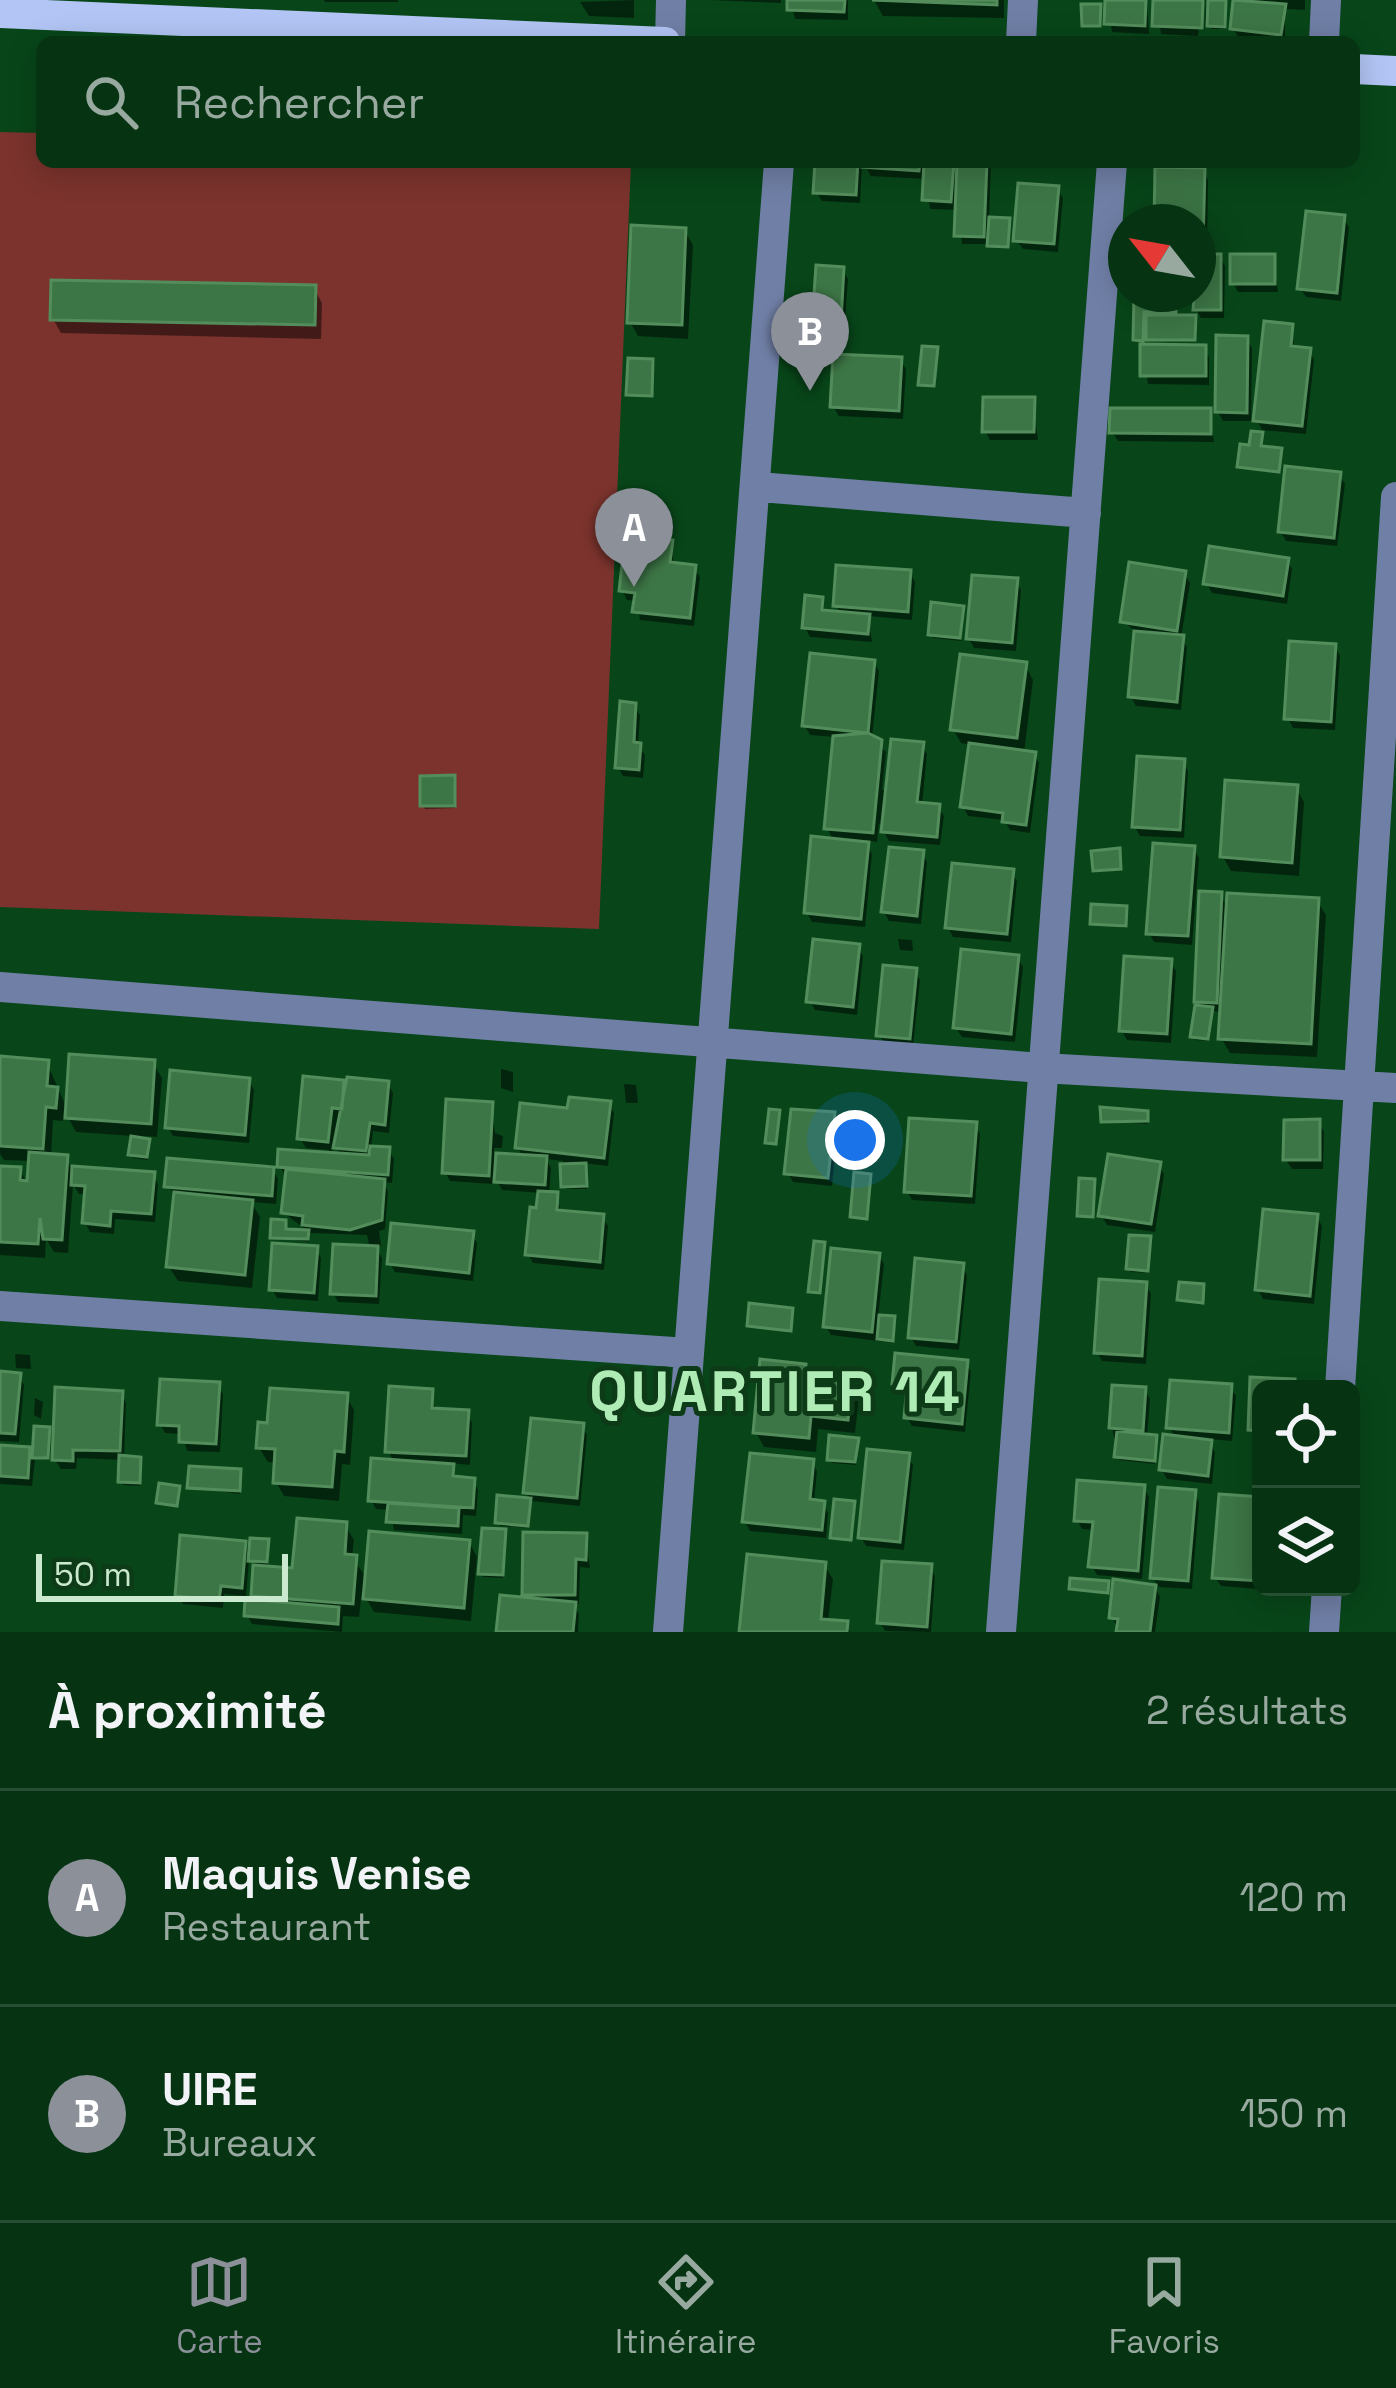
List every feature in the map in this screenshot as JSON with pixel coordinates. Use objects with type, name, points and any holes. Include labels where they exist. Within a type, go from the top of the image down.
[{"type":"main road","points":[[0,13],[255,11],[588,36]]},
{"type":"main road","points":[[1360,69],[1396,71]]},
{"type":"street","points":[[668,36],[671,0]]},
{"type":"street","points":[[1021,36],[1022,0]]},
{"type":"street","points":[[1324,36],[1325,0]]},
{"type":"street","points":[[668,1632],[779,168]]},
{"type":"street","points":[[1001,1632],[1112,168]]},
{"type":"street","points":[[758,488],[1085,513]]},
{"type":"street","points":[[1341,1380],[1390,738],[1396,497]]},
{"type":"street","points":[[0,987],[711,1038],[1042,1068],[1396,1088]]},
{"type":"street","points":[[0,1306],[688,1353]]},
{"type":"street","points":[[1324,1632],[1326,1596]]},
{"type":"shaded area","points":[[0,132],[36,133],[36,168],[631,168],[599,929],[0,907]]},
{"type":"building","points":[[787,0],[845,0],[844,12],[787,10]]},
{"type":"building","points":[[872,0],[997,0],[997,5]]},
{"type":"building","points":[[1105,0],[1146,0],[1145,26],[1104,24]]},
{"type":"building","points":[[1153,0],[1203,0],[1202,28],[1152,26]]},
{"type":"building","points":[[1208,0],[1226,0],[1225,27],[1207,26]]},
{"type":"building","points":[[1233,0],[1286,4],[1281,35],[1230,29]]},
{"type":"building","points":[[1081,4],[1101,4],[1100,26],[1082,26]]},
{"type":"building","points":[[815,168],[858,168],[856,195],[813,193]]},
{"type":"building","points":[[924,168],[954,168],[951,202],[922,200]]},
{"type":"building","points":[[957,168],[987,168],[984,237],[954,236]]},
{"type":"building","points":[[1155,168],[1205,168],[1204,204],[1154,204]]},
{"type":"building","points":[[1018,183],[1059,186],[1054,244],[1013,241]]},
{"type":"building","points":[[1306,211],[1345,215],[1337,293],[1297,289]]},
{"type":"building","points":[[989,217],[1010,218],[1008,247],[987,246]]},
{"type":"building","points":[[631,225],[686,228],[682,325],[627,323]]},
{"type":"building","points":[[1216,254],[1221,254],[1221,310],[1216,310]]},
{"type":"building","points":[[1230,254],[1275,254],[1275,284],[1230,284]]},
{"type":"building","points":[[816,265],[844,267],[840,340],[811,338]]},
{"type":"building","points":[[51,280],[316,285],[315,325],[50,320]]},
{"type":"building","points":[[1134,312],[1144,312],[1143,341],[1133,340]]},
{"type":"building","points":[[1146,315],[1196,315],[1195,340],[1146,340]]},
{"type":"building","points":[[1264,321],[1293,324],[1291,346],[1311,348],[1302,426],[1253,421]]},
{"type":"building","points":[[1216,335],[1248,336],[1247,413],[1215,412]]},
{"type":"building","points":[[1140,344],[1206,345],[1206,376],[1140,376]]},
{"type":"building","points":[[922,346],[938,347],[934,386],[918,385]]},
{"type":"building","points":[[833,354],[902,357],[899,411],[830,407]]},
{"type":"building","points":[[628,358],[653,359],[652,396],[626,395]]},
{"type":"building","points":[[983,397],[1035,397],[1034,432],[982,432]]},
{"type":"building","points":[[1110,408],[1211,408],[1211,434],[1109,433]]},
{"type":"building","points":[[1251,431],[1263,432],[1261,446],[1282,448],[1279,472],[1237,467],[1240,444],[1249,445]]},
{"type":"building","points":[[1285,466],[1341,472],[1334,538],[1278,532]]},
{"type":"building","points":[[639,536],[673,540],[670,562],[696,565],[690,618],[632,612],[635,593],[619,591],[622,564],[636,566]]},
{"type":"building","points":[[1209,546],[1289,558],[1283,596],[1203,584]]},
{"type":"building","points":[[1129,562],[1186,571],[1177,631],[1120,622]]},
{"type":"building","points":[[836,565],[911,570],[908,612],[833,606]]},
{"type":"building","points":[[972,575],[1018,578],[1012,643],[966,639]]},
{"type":"building","points":[[805,595],[823,597],[822,610],[870,614],[868,634],[802,628]]},
{"type":"building","points":[[931,602],[964,606],[960,638],[928,635]]},
{"type":"building","points":[[1134,631],[1184,635],[1177,702],[1128,697]]},
{"type":"building","points":[[1289,641],[1336,644],[1331,722],[1284,719]]},
{"type":"building","points":[[810,653],[875,660],[868,733],[802,726]]},
{"type":"building","points":[[960,654],[1027,662],[1017,738],[950,730]]},
{"type":"building","points":[[620,701],[636,703],[634,742],[641,743],[639,770],[615,768]]},
{"type":"building","points":[[868,733],[882,740],[873,833],[824,829],[833,736]]},
{"type":"building","points":[[891,739],[924,742],[917,802],[940,804],[937,837],[881,832]]},
{"type":"building","points":[[969,743],[1036,752],[1026,825],[1002,822],[1003,813],[960,807]]},
{"type":"building","points":[[1137,756],[1185,759],[1180,830],[1132,827]]},
{"type":"building","points":[[455,775],[455,806],[420,806],[420,776]]},
{"type":"building","points":[[1225,780],[1298,785],[1292,863],[1220,857]]},
{"type":"building","points":[[811,836],[869,842],[861,919],[804,913]]},
{"type":"building","points":[[1153,843],[1195,846],[1188,936],[1146,934]]},
{"type":"building","points":[[889,847],[924,850],[917,916],[881,912]]},
{"type":"building","points":[[1120,848],[1121,869],[1093,871],[1091,851]]},
{"type":"building","points":[[952,863],[1014,869],[1007,934],[945,928]]},
{"type":"building","points":[[1199,891],[1222,892],[1217,1003],[1194,1002]]},
{"type":"building","points":[[1227,893],[1319,898],[1311,1044],[1218,1039]]},
{"type":"building","points":[[1091,904],[1127,906],[1126,926],[1090,924]]},
{"type":"building","points":[[813,939],[860,944],[853,1007],[806,1002]]},
{"type":"building","points":[[961,949],[1019,955],[1011,1034],[953,1028]]},
{"type":"building","points":[[1124,956],[1172,959],[1167,1034],[1119,1031]]},
{"type":"building","points":[[883,965],[917,968],[910,1039],[876,1036]]},
{"type":"building","points":[[1195,1005],[1213,1007],[1208,1039],[1190,1037]]},
{"type":"building","points":[[69,1054],[155,1060],[151,1124],[65,1118]]},
{"type":"building","points":[[0,1056],[49,1060],[47,1086],[58,1087],[56,1108],[46,1107],[43,1149],[0,1146]]},
{"type":"building","points":[[170,1070],[250,1078],[245,1135],[165,1128]]},
{"type":"building","points":[[303,1076],[344,1080],[342,1109],[332,1108],[328,1142],[297,1139]]},
{"type":"building","points":[[347,1077],[389,1081],[385,1125],[370,1123],[366,1151],[333,1148]]},
{"type":"building","points":[[569,1097],[611,1101],[604,1158],[515,1148],[520,1103],[567,1108]]},
{"type":"building","points":[[446,1099],[493,1102],[489,1176],[442,1173]]},
{"type":"building","points":[[1100,1107],[1148,1111],[1148,1121],[1101,1122]]},
{"type":"building","points":[[769,1109],[780,1110],[776,1144],[765,1143]]},
{"type":"building","points":[[791,1109],[835,1112],[828,1178],[784,1174]]},
{"type":"building","points":[[909,1118],[977,1122],[971,1196],[904,1192]]},
{"type":"building","points":[[1320,1119],[1320,1160],[1283,1160],[1284,1120]]},
{"type":"building","points":[[131,1136],[150,1139],[147,1157],[128,1155]]},
{"type":"building","points":[[370,1146],[390,1147],[388,1175],[277,1167],[278,1149],[369,1155]]},
{"type":"building","points":[[29,1152],[68,1155],[62,1240],[43,1239],[40,1218],[38,1244],[0,1242],[0,1166],[21,1167],[20,1180],[27,1181]]},
{"type":"building","points":[[496,1153],[547,1156],[545,1185],[494,1182]]},
{"type":"building","points":[[1108,1154],[1161,1162],[1151,1224],[1098,1216]]},
{"type":"building","points":[[167,1158],[274,1167],[272,1196],[164,1187]]},
{"type":"building","points":[[586,1163],[587,1186],[561,1187],[560,1164]]},
{"type":"building","points":[[72,1166],[155,1172],[151,1214],[111,1211],[110,1226],[82,1223],[85,1186],[71,1185]]},
{"type":"building","points":[[286,1169],[385,1179],[382,1220],[350,1230],[302,1225],[303,1216],[281,1213]]},
{"type":"building","points":[[854,1172],[871,1174],[867,1219],[850,1217]]},
{"type":"building","points":[[1079,1178],[1095,1179],[1093,1217],[1077,1216]]},
{"type":"building","points":[[538,1191],[558,1192],[557,1210],[604,1214],[600,1262],[525,1255],[530,1207],[536,1208]]},
{"type":"building","points":[[174,1192],[253,1200],[245,1275],[166,1267]]},
{"type":"building","points":[[1263,1209],[1318,1214],[1310,1296],[1255,1290]]},
{"type":"building","points":[[271,1219],[286,1220],[286,1229],[309,1230],[308,1239],[270,1238]]},
{"type":"building","points":[[391,1223],[474,1231],[469,1273],[387,1264]]},
{"type":"building","points":[[1129,1235],[1151,1236],[1148,1271],[1126,1269]]},
{"type":"building","points":[[814,1241],[825,1242],[820,1293],[808,1292]]},
{"type":"building","points":[[272,1243],[318,1246],[314,1293],[269,1290]]},
{"type":"building","points":[[333,1244],[378,1246],[376,1296],[330,1294]]},
{"type":"building","points":[[831,1248],[880,1253],[872,1332],[823,1327]]},
{"type":"building","points":[[915,1258],[964,1263],[956,1342],[908,1338]]},
{"type":"building","points":[[1099,1279],[1147,1282],[1142,1356],[1094,1353]]},
{"type":"building","points":[[1179,1282],[1204,1284],[1203,1303],[1177,1300]]},
{"type":"building","points":[[749,1303],[793,1308],[791,1331],[747,1326]]},
{"type":"building","points":[[879,1315],[895,1316],[893,1341],[877,1339]]},
{"type":"building","points":[[895,1353],[968,1360],[962,1424],[904,1418],[907,1386],[892,1384]]},
{"type":"building","points":[[760,1359],[806,1364],[805,1374],[852,1379],[848,1420],[811,1416],[809,1438],[753,1433]]},
{"type":"building","points":[[0,1371],[21,1373],[15,1434],[0,1433]]},
{"type":"building","points":[[1250,1377],[1295,1379],[1252,1380],[1252,1430],[1248,1430]]},
{"type":"building","points":[[160,1379],[220,1382],[216,1444],[179,1442],[179,1426],[157,1425]]},
{"type":"building","points":[[1170,1380],[1232,1384],[1229,1433],[1166,1428]]},
{"type":"building","points":[[1112,1385],[1146,1387],[1143,1431],[1109,1428]]},
{"type":"building","points":[[389,1386],[433,1389],[432,1408],[469,1410],[466,1456],[385,1452]]},
{"type":"building","points":[[55,1387],[123,1391],[120,1451],[73,1450],[73,1461],[52,1460]]},
{"type":"building","points":[[270,1388],[348,1393],[344,1452],[335,1451],[332,1487],[273,1483],[275,1449],[256,1448],[258,1422],[267,1423]]},
{"type":"building","points":[[531,1418],[584,1423],[577,1498],[523,1493]]},
{"type":"building","points":[[34,1426],[50,1427],[48,1458],[32,1458]]},
{"type":"building","points":[[1117,1431],[1157,1435],[1155,1461],[1114,1457]]},
{"type":"building","points":[[1163,1434],[1212,1440],[1208,1476],[1159,1470]]},
{"type":"building","points":[[829,1435],[859,1438],[855,1462],[827,1460]]},
{"type":"building","points":[[0,1445],[30,1447],[28,1478],[0,1476]]},
{"type":"building","points":[[867,1449],[910,1453],[900,1542],[858,1538]]},
{"type":"building","points":[[750,1453],[814,1459],[810,1499],[825,1501],[822,1530],[742,1522]]},
{"type":"building","points":[[119,1455],[141,1457],[140,1483],[118,1482]]},
{"type":"building","points":[[371,1458],[454,1464],[453,1476],[475,1478],[473,1508],[368,1501]]},
{"type":"building","points":[[189,1466],[241,1469],[240,1491],[187,1488]]},
{"type":"building","points":[[1077,1480],[1145,1485],[1138,1571],[1088,1567],[1093,1522],[1074,1521]]},
{"type":"building","points":[[159,1483],[180,1486],[177,1506],[156,1503]]},
{"type":"building","points":[[1158,1487],[1196,1490],[1188,1581],[1150,1578]]},
{"type":"building","points":[[1219,1494],[1252,1496],[1252,1580],[1212,1578]]},
{"type":"building","points":[[497,1495],[531,1498],[528,1526],[495,1523]]},
{"type":"building","points":[[834,1499],[855,1501],[851,1540],[830,1538]]},
{"type":"building","points":[[388,1503],[459,1508],[458,1526],[386,1522]]},
{"type":"building","points":[[297,1518],[347,1522],[345,1554],[357,1555],[353,1604],[251,1596],[253,1565],[292,1568]]},
{"type":"building","points":[[482,1528],[506,1529],[503,1575],[478,1574]]},
{"type":"building","points":[[369,1531],[470,1540],[464,1608],[363,1599]]},
{"type":"building","points":[[523,1532],[587,1533],[586,1560],[576,1559],[575,1595],[522,1595]]},
{"type":"building","points":[[180,1535],[246,1541],[242,1588],[221,1586],[219,1600],[175,1596]]},
{"type":"building","points":[[250,1538],[269,1539],[267,1562],[248,1561]]},
{"type":"building","points":[[747,1554],[826,1562],[821,1619],[848,1621],[847,1632],[739,1632]]},
{"type":"building","points":[[882,1561],[932,1564],[927,1627],[877,1623]]},
{"type":"building","points":[[1070,1578],[1109,1581],[1108,1593],[1069,1589]]},
{"type":"building","points":[[1113,1579],[1156,1585],[1150,1632],[1116,1632],[1118,1619],[1109,1618]]},
{"type":"building","points":[[500,1595],[576,1602],[573,1632],[496,1632]]},
{"type":"building","points":[[245,1599],[339,1607],[338,1624],[244,1616]]},
{"type":"place","name":"UIRE","points":[[810,391]]},
{"type":"place","name":"Maquis Venise","points":[[634,587]]},
{"type":"district","name":"QUARTIER 14","points":[[776,1391]]}]
